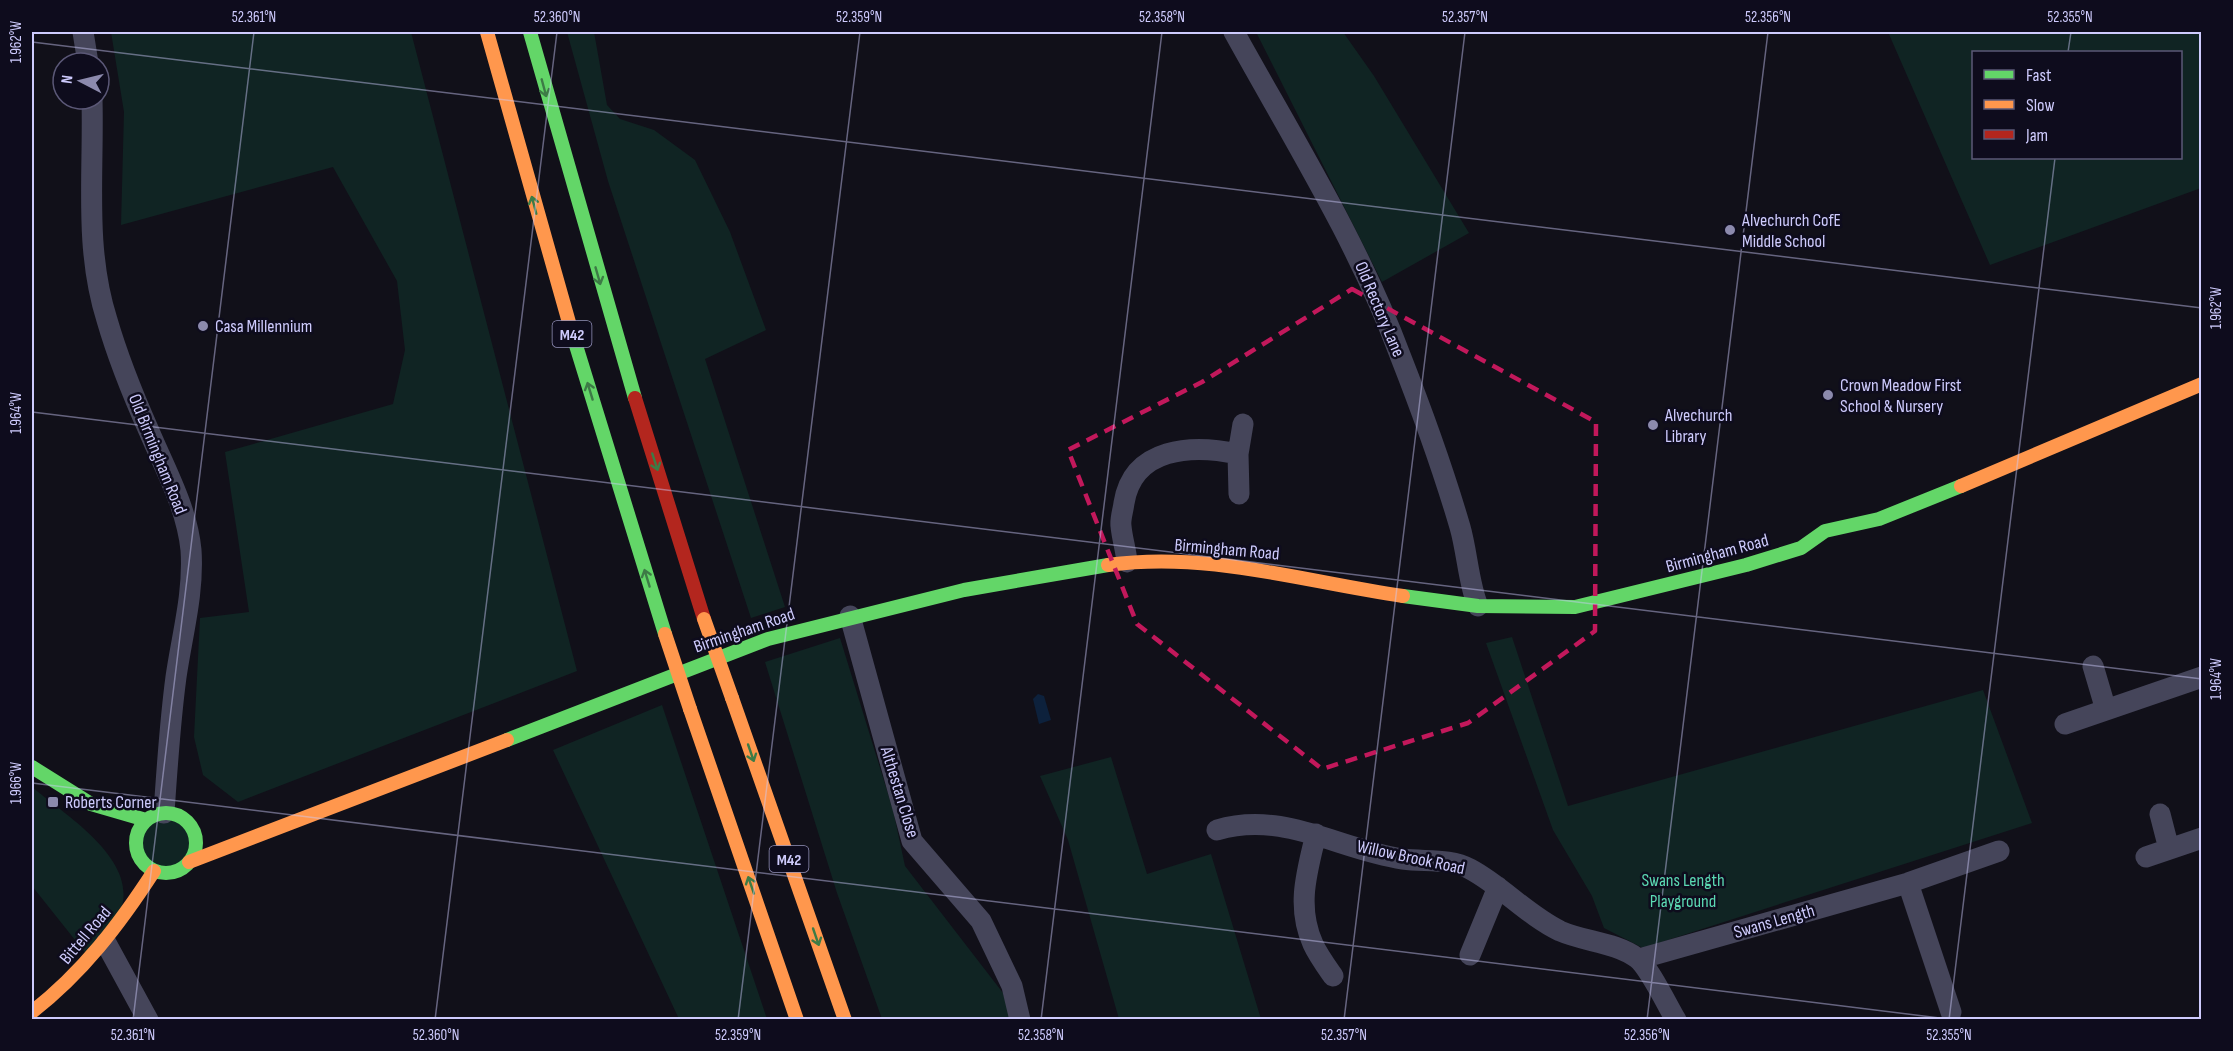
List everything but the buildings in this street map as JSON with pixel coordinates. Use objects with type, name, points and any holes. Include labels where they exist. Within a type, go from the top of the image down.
[{"type":"main road","name":"M42","points":[[487,32],[548,257],[664,634],[797,1020]]},
{"type":"main road","name":"M42","points":[[530,32],[621,355],[704,619],[845,1020]]},
{"type":"main road","name":"Birmingham Road","points":[[189,862],[251,840],[424,769],[768,639],[850,616],[1031,577],[1127,562],[1187,561],[1244,566],[1377,592],[1478,606],[1575,607],[1746,565],[1801,548],[1825,531],[1879,519],[2033,457],[2202,384]]},
{"type":"main road","points":[[32,767],[91,804],[139,857],[154,870],[169,873],[183,868],[189,862],[205,832]]},
{"type":"main road","points":[[91,804],[155,816],[180,816],[205,832],[251,840]]},
{"type":"main road","points":[[139,857],[137,832],[155,816]]},
{"type":"main road","name":"Bittell Road","points":[[32,1012],[53,997],[106,944],[154,870]]},
{"type":"street","points":[[83,32],[86,51]]},
{"type":"street","name":"Old Rectory Lane","points":[[1234,32],[1367,275],[1400,353],[1454,507],[1467,551],[1472,593],[1478,606]]},
{"type":"street","name":"Old Birmingham Road","points":[[92,111],[90,222],[96,276],[106,319],[131,389],[174,488],[186,523],[191,550],[191,579],[155,816]]},
{"type":"street","points":[[1239,494],[1238,454],[1243,424]]},
{"type":"street","points":[[1127,562],[1120,525],[1126,487],[1142,466],[1166,452],[1218,450],[1238,454]]},
{"type":"street","name":"Althestan Close","points":[[850,616],[912,841],[981,921],[1025,1014]]},
{"type":"street","points":[[2093,666],[2106,710]]},
{"type":"street","points":[[2065,724],[2202,677]]},
{"type":"street","points":[[2160,814],[2169,849]]},
{"type":"street","name":"Willow Brook Road","points":[[1218,830],[1242,823],[1316,834],[1372,852],[1462,865],[1498,887],[1532,914],[1561,931],[1631,954]]},
{"type":"street","points":[[1316,834],[1303,892],[1305,922],[1314,946],[1333,976]]},
{"type":"street","points":[[2146,857],[2202,838]]},
{"type":"street","name":"Swans Length","points":[[1631,954],[1908,883],[1999,852]]},
{"type":"street","points":[[1908,883],[1952,1012]]},
{"type":"street","points":[[1470,955],[1498,887]]},
{"type":"street","points":[[106,944],[148,1020]]},
{"type":"street","points":[[1631,954],[1676,1020]]},
{"type":"highlighted area","points":[[1352,289],[1596,422],[1595,631],[1468,723],[1322,769],[1137,624],[1068,450],[1202,382]]},
{"type":"green space","points":[[111,32],[411,32],[577,671],[238,802],[203,775],[194,737],[200,618],[249,612],[225,452],[393,404],[405,350],[397,281],[333,167],[121,225],[124,112]]},
{"type":"green space","points":[[567,32],[594,32],[607,105],[620,119],[654,130],[695,160],[730,232],[766,330],[705,359],[785,607],[751,618],[608,181]]},
{"type":"green space","points":[[1256,32],[1343,32],[1374,76],[1469,233],[1382,282]]},
{"type":"green space","points":[[1888,32],[2201,32],[2201,188],[1990,265]]},
{"type":"green space","name":"Swans Length Playground","points":[[1512,637],[1568,806],[1983,690],[2032,823],[1643,948],[1604,928],[1592,896],[1553,830],[1486,643]]},
{"type":"green space","points":[[840,638],[893,810],[905,866],[1003,993],[1011,1019],[882,1019],[837,893],[765,662]]},
{"type":"green space","points":[[662,705],[767,1019],[679,1019],[553,750]]},
{"type":"green space","points":[[1111,757],[1147,874],[1211,854],[1261,1019],[1119,1019],[1068,840],[1040,776]]},
{"type":"green space","points":[[32,787],[94,838],[108,854],[118,871],[123,888],[122,906],[112,924],[87,955],[32,886]]},
{"type":"green space","points":[[160,819],[170,819],[185,829],[189,843],[188,852],[179,863],[170,867],[160,867],[145,857],[141,848],[141,838],[151,823]]},
{"type":"water","points":[[1038,694],[1044,696],[1051,720],[1039,724],[1033,699]]},
{"type":"traffic: fast","points":[[530,32],[635,398]]},
{"type":"traffic: fast","points":[[570,326],[665,634]]},
{"type":"traffic: fast","points":[[1403,596],[1478,606],[1575,607],[1746,565],[1801,548],[1825,531],[1879,519],[1961,486]]},
{"type":"traffic: fast","points":[[507,740],[768,639],[964,590],[1108,565]]},
{"type":"traffic: fast","points":[[32,767],[91,804],[146,820]]},
{"type":"traffic: fast","points":[[160,813],[172,813],[183,818],[191,826],[196,843],[194,855],[183,868],[172,873],[160,873],[149,868],[141,860],[136,849],[136,837],[141,826],[149,818],[160,813]]},
{"type":"traffic: slow","points":[[487,32],[570,326]]},
{"type":"traffic: slow","points":[[1961,486],[2202,384]]},
{"type":"traffic: slow","points":[[1108,565],[1146,562],[1220,565],[1403,596]]},
{"type":"traffic: slow","points":[[704,619],[732,698]]},
{"type":"traffic: slow","points":[[665,634],[690,709]]},
{"type":"traffic: slow","points":[[732,698],[845,1020]]},
{"type":"traffic: slow","points":[[690,709],[797,1020]]},
{"type":"traffic: slow","points":[[189,862],[507,740]]},
{"type":"traffic: slow","points":[[32,1012],[68,981],[99,947],[154,871]]},
{"type":"traffic: jam","points":[[635,398],[704,619]]},
{"type":"place","name":"Alvechurch CofE Middle School","points":[[1730,230]]},
{"type":"place","name":"Casa Millennium","points":[[203,326]]},
{"type":"place","name":"Crown Meadow First School & Nursery","points":[[1828,395]]},
{"type":"place","name":"Alvechurch Library","points":[[1653,425]]},
{"type":"place","name":"Roberts Corner","points":[[53,802]]}]
